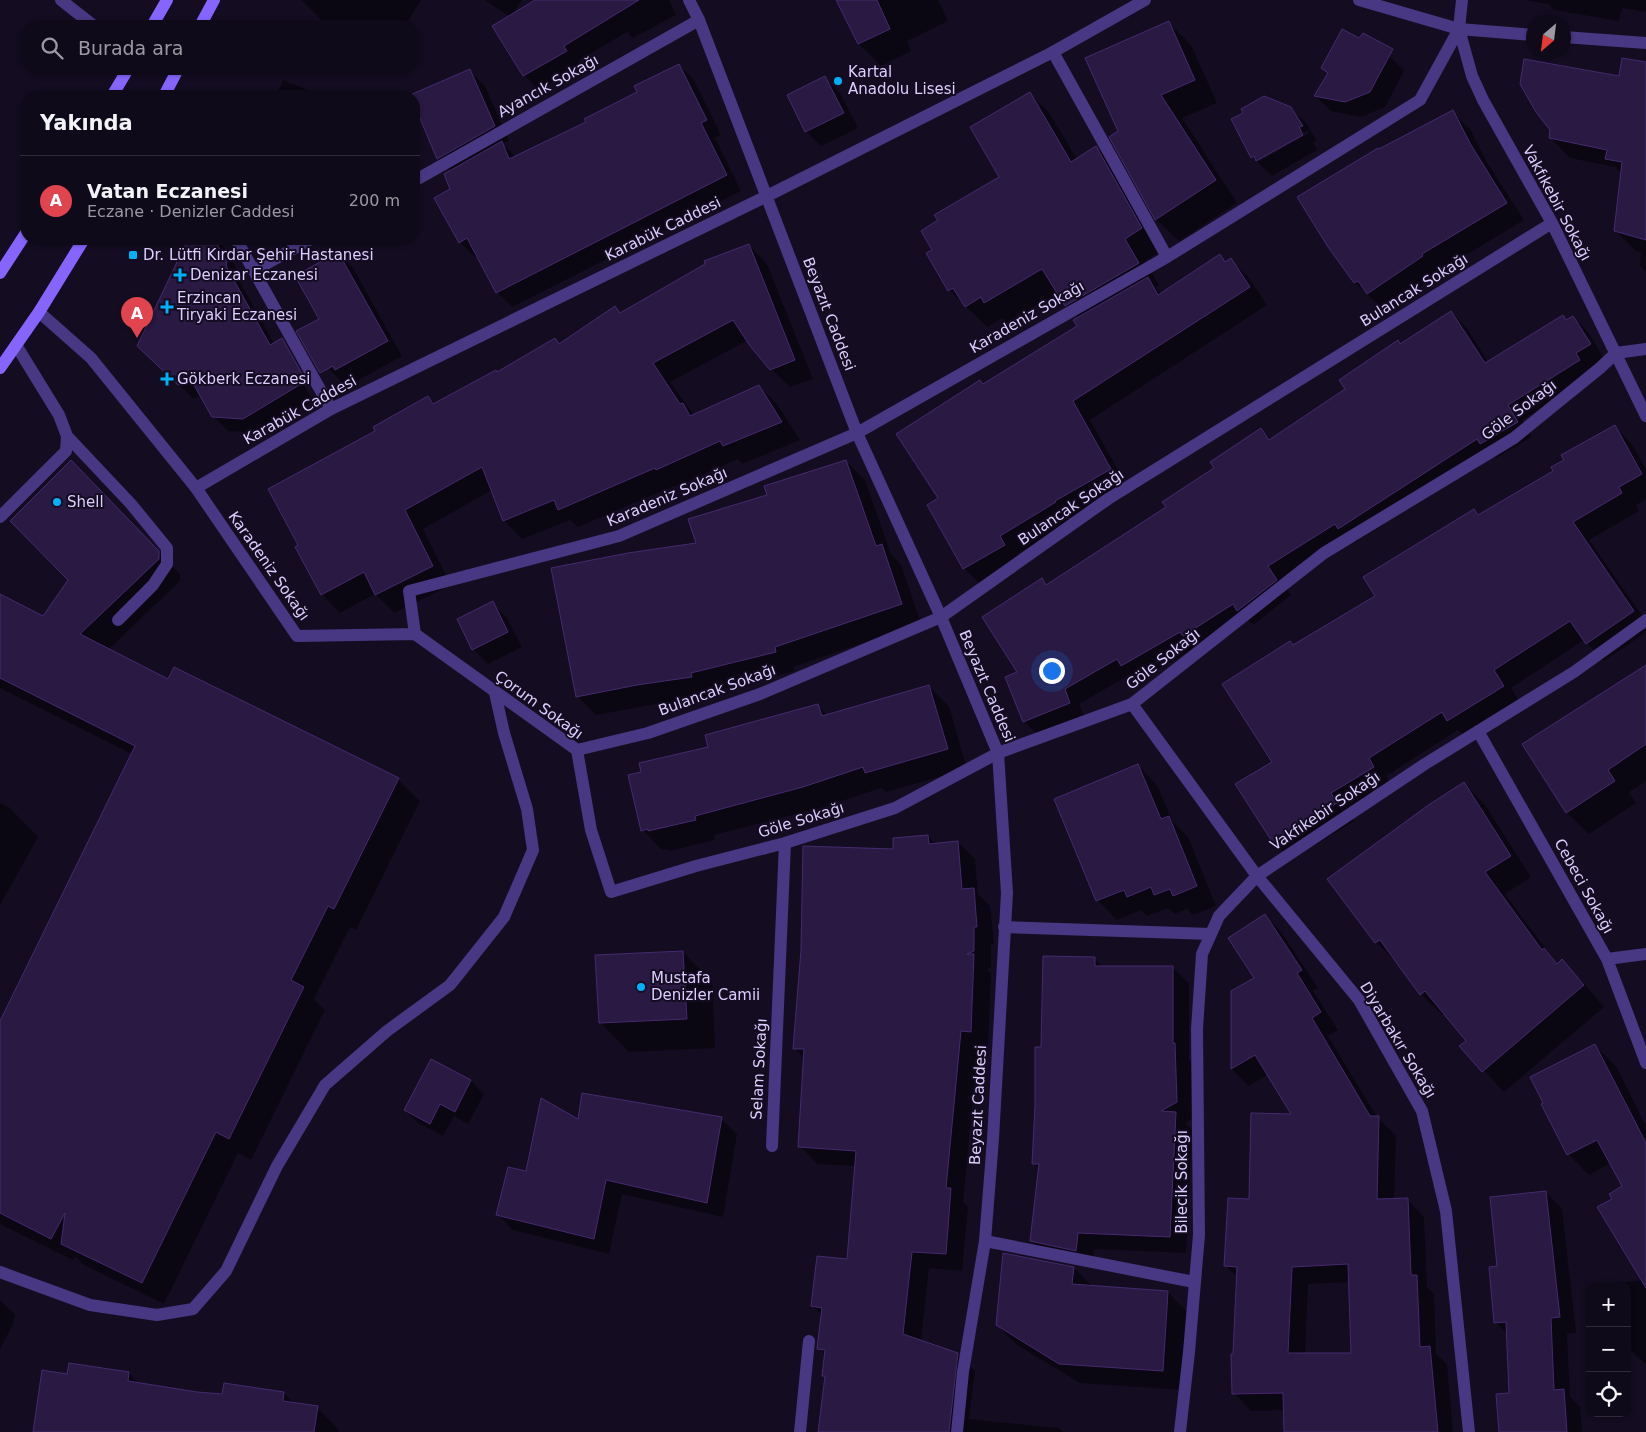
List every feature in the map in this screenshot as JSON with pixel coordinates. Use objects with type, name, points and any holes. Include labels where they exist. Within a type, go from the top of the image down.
[{"type":"main road","points":[[155,20],[167,0]]},
{"type":"main road","points":[[203,20],[214,0]]},
{"type":"main road","points":[[116,90],[124,75]]},
{"type":"main road","points":[[167,90],[175,75]]},
{"type":"main road","points":[[0,273],[20,242]]},
{"type":"main road","points":[[0,368],[39,312],[80,245]]},
{"type":"street","points":[[61,0],[86,20]]},
{"type":"street","name":"Beyazıt Caddesi","points":[[689,0],[699,20],[857,433],[941,618],[998,753],[1007,893],[993,1139],[985,1241],[963,1372],[957,1432]]},
{"type":"street","name":"Karabük Caddesi","points":[[196,488],[331,409],[767,196],[1053,52],[1145,0]]},
{"type":"street","points":[[1359,0],[1459,29],[1526,34]]},
{"type":"street","name":"Vakfıkebir Sokağı","points":[[1462,0],[1459,29],[1472,76],[1482,100],[1552,223],[1646,416]]},
{"type":"street","name":"Ayancık Sokağı","points":[[420,177],[699,20]]},
{"type":"street","name":"Karadeniz Sokağı","points":[[196,488],[297,636],[415,634],[409,591],[619,536],[857,433],[1167,257],[1420,100],[1459,29]]},
{"type":"street","points":[[1571,38],[1646,44]]},
{"type":"street","points":[[1053,52],[1167,257]]},
{"type":"street","name":"Bulancak Sokağı","points":[[577,750],[648,733],[760,694],[941,618],[1108,499],[1552,223]]},
{"type":"street","points":[[240,245],[331,409]]},
{"type":"street","points":[[255,270],[299,245]]},
{"type":"street","points":[[39,312],[91,358],[196,488]]},
{"type":"street","points":[[16,345],[59,415],[68,436],[131,504],[167,548],[167,564],[152,585],[118,620]]},
{"type":"street","points":[[1616,353],[1646,349]]},
{"type":"street","name":"Göle Sokağı","points":[[611,892],[696,866],[785,843],[895,808],[998,753],[1132,704],[1324,553],[1514,438],[1616,353]]},
{"type":"street","points":[[0,517],[66,451],[68,436]]},
{"type":"street","name":"Vakfıkebir Sokağı","points":[[1211,934],[1219,916],[1257,876],[1424,764],[1574,672],[1646,620]]},
{"type":"street","name":"Çorum Sokağı","points":[[415,634],[577,750],[591,830],[611,892]]},
{"type":"street","points":[[0,1272],[90,1305],[157,1315],[193,1309],[226,1271],[277,1166],[325,1085],[387,1031],[450,985],[504,917],[533,850],[527,808],[504,733],[495,693]]},
{"type":"street","name":"Diyarbakır Sokağı","points":[[1132,704],[1257,876],[1359,1000],[1422,1111],[1446,1211],[1469,1432]]},
{"type":"street","name":"Cebeci Sokağı","points":[[1478,731],[1607,959],[1646,1063]]},
{"type":"street","name":"Selam Sokağı","points":[[772,1146],[785,843]]},
{"type":"street","points":[[1004,927],[1211,934]]},
{"type":"street","name":"Bilecik Sokağı","points":[[1180,1432],[1199,1235],[1197,1028],[1202,954],[1211,934]]},
{"type":"street","points":[[1607,959],[1646,954]]},
{"type":"street","points":[[985,1241],[1194,1282]]},
{"type":"street","points":[[800,1432],[809,1341]]},
{"type":"building","points":[[535,0],[639,0],[564,46],[567,51],[523,76],[492,26]]},
{"type":"building","points":[[836,0],[877,0],[890,29],[858,44]]},
{"type":"building","points":[[1169,21],[1195,80],[1161,95],[1216,180],[1155,220],[1109,137],[1118,131],[1085,58]]},
{"type":"building","points":[[1342,29],[1359,38],[1363,33],[1393,49],[1370,92],[1345,102],[1314,96],[1328,73],[1321,68]]},
{"type":"building","points":[[1622,58],[1646,62],[1646,240],[1614,231],[1622,162],[1605,159],[1607,150],[1549,138],[1550,130],[1536,112],[1520,84],[1524,59],[1619,76]]},
{"type":"building","points":[[679,64],[707,120],[701,123],[727,175],[496,293],[467,238],[459,243],[434,198],[450,189],[444,174],[502,141],[509,159],[586,122],[584,119],[637,92],[634,86]]},
{"type":"building","points":[[470,69],[495,126],[437,159],[420,118],[420,91]]},
{"type":"building","points":[[825,76],[844,113],[805,132],[787,95]]},
{"type":"building","points":[[1030,92],[1071,162],[1096,146],[1142,228],[1125,239],[1139,263],[1065,306],[1042,269],[984,303],[981,297],[965,307],[953,288],[948,291],[926,253],[932,250],[921,231],[938,220],[934,215],[999,177],[970,127]]},
{"type":"building","points":[[1264,96],[1291,107],[1303,126],[1299,127],[1303,135],[1256,161],[1254,156],[1251,158],[1231,119],[1243,113],[1241,109]]},
{"type":"building","points":[[1453,110],[1471,145],[1507,203],[1422,254],[1423,256],[1367,294],[1358,281],[1354,283],[1328,247],[1297,197],[1378,148]]},
{"type":"building","points":[[749,244],[795,360],[770,370],[750,346],[733,320],[653,363],[680,404],[683,403],[690,416],[759,385],[782,422],[723,446],[720,441],[656,470],[655,468],[558,510],[554,500],[503,521],[482,467],[405,510],[433,566],[375,595],[364,572],[321,595],[295,547],[298,545],[268,489],[375,431],[373,427],[428,396],[433,404],[496,370],[497,372],[555,338],[559,344],[615,306],[620,313],[705,264],[704,261]]},
{"type":"building","points":[[185,245],[217,245],[227,262],[226,266],[270,345],[282,338],[306,381],[243,419],[212,417],[190,378],[178,385],[137,346]]},
{"type":"building","points":[[338,252],[388,341],[335,370],[333,366],[320,373],[296,331],[319,319],[295,276]]},
{"type":"building","points":[[1220,254],[1225,262],[1231,258],[1250,287],[1073,401],[1111,469],[1055,501],[1000,536],[1005,545],[963,569],[927,505],[938,498],[896,434],[980,380],[983,384],[1077,326],[1073,320],[1148,277],[1158,295]]},
{"type":"building","points":[[1451,311],[1485,363],[1563,315],[1566,320],[1573,316],[1591,344],[1576,353],[1580,360],[1508,405],[1518,422],[1480,444],[1477,439],[1338,529],[1335,524],[1268,566],[1277,580],[1237,611],[1233,604],[1183,636],[1180,632],[1121,666],[1117,659],[1065,689],[1070,703],[1023,722],[1005,677],[1017,672],[982,617],[1042,578],[1046,585],[1166,507],[1162,502],[1214,468],[1210,462],[1261,428],[1269,440],[1345,389],[1339,380],[1398,340],[1400,344]]},
{"type":"building","points":[[1615,425],[1642,474],[1619,487],[1622,493],[1573,522],[1634,611],[1586,644],[1570,621],[1494,670],[1504,686],[1447,721],[1442,712],[1369,758],[1374,767],[1331,793],[1337,803],[1273,843],[1235,784],[1272,762],[1222,684],[1290,641],[1293,645],[1375,596],[1363,577],[1474,509],[1478,515],[1553,471],[1551,467],[1564,460],[1561,455]]},
{"type":"building","points":[[71,460],[159,551],[159,559],[80,634],[168,679],[174,667],[399,778],[334,909],[328,906],[291,980],[304,987],[229,1139],[216,1132],[142,1283],[61,1244],[65,1213],[51,1239],[0,1213],[0,1021],[135,746],[0,678],[0,594],[43,616],[68,580],[10,521]]},
{"type":"building","points":[[846,460],[876,546],[882,544],[902,604],[775,647],[776,652],[691,673],[692,677],[576,697],[551,568],[628,553],[696,543],[688,519],[767,495],[764,486]]},
{"type":"building","points":[[493,601],[508,632],[472,650],[457,619]]},
{"type":"building","points":[[1646,665],[1646,744],[1608,770],[1615,781],[1566,813],[1522,744]]},
{"type":"building","points":[[929,685],[948,749],[865,773],[863,767],[803,787],[695,816],[696,820],[641,831],[628,775],[641,772],[639,763],[708,747],[705,735],[818,704],[822,716]]},
{"type":"building","points":[[1138,764],[1161,819],[1169,816],[1197,886],[1173,896],[1170,889],[1154,895],[1151,887],[1127,897],[1124,890],[1096,901],[1054,799]]},
{"type":"building","points":[[1464,782],[1511,856],[1485,872],[1542,950],[1544,948],[1557,964],[1562,959],[1584,985],[1482,1072],[1459,1046],[1466,1041],[1425,991],[1420,995],[1380,940],[1375,943],[1327,879],[1430,804]]},
{"type":"building","points":[[928,835],[929,844],[958,841],[962,889],[974,888],[977,927],[974,927],[974,951],[967,954],[974,954],[971,1032],[961,1031],[946,1188],[951,1188],[946,1254],[912,1252],[903,1334],[958,1353],[949,1432],[818,1432],[825,1376],[822,1376],[825,1350],[817,1349],[822,1308],[811,1306],[817,1256],[847,1259],[856,1151],[798,1147],[804,1049],[793,1049],[801,950],[803,846],[893,849],[893,838]]},
{"type":"building","points":[[1265,914],[1302,970],[1297,973],[1321,1012],[1312,1018],[1370,1116],[1379,1116],[1377,1199],[1408,1198],[1411,1275],[1417,1275],[1420,1347],[1430,1346],[1438,1432],[1284,1432],[1283,1393],[1232,1394],[1231,1354],[1233,1354],[1237,1267],[1224,1266],[1228,1198],[1249,1199],[1251,1113],[1291,1114],[1255,1055],[1231,1069],[1231,991],[1254,978],[1228,938]],"holes":[[[1348,1264],[1351,1353],[1288,1353],[1292,1267]]]},
{"type":"building","name":"Mustafa Denizler Camii","points":[[683,951],[687,1019],[599,1023],[595,955]]},
{"type":"building","points":[[1043,956],[1095,957],[1095,966],[1173,966],[1173,1043],[1175,1043],[1177,1102],[1161,1111],[1176,1112],[1170,1237],[1078,1233],[1076,1251],[1030,1241],[1039,1164],[1032,1164],[1035,1106],[1035,1047],[1041,1047]]},
{"type":"building","points":[[1595,1044],[1646,1143],[1646,1288],[1597,1207],[1612,1199],[1609,1194],[1622,1186],[1597,1140],[1567,1155],[1541,1104],[1543,1103],[1530,1077]]},
{"type":"building","points":[[431,1059],[471,1080],[455,1112],[440,1104],[430,1124],[404,1110]]},
{"type":"building","points":[[582,1093],[722,1117],[707,1203],[606,1180],[594,1239],[496,1215],[508,1167],[526,1171],[541,1098],[578,1119]]},
{"type":"building","points":[[1546,1191],[1560,1317],[1551,1318],[1554,1390],[1564,1389],[1567,1432],[1499,1432],[1496,1394],[1509,1393],[1506,1322],[1494,1323],[1489,1267],[1497,1266],[1490,1197]]},
{"type":"building","points":[[1003,1253],[1074,1267],[1072,1284],[1168,1291],[1163,1371],[1059,1364],[996,1325]]},
{"type":"building","points":[[69,1363],[129,1372],[128,1381],[197,1392],[222,1394],[224,1383],[284,1392],[283,1401],[318,1406],[314,1432],[33,1432],[42,1370],[67,1374]]},
{"type":"place","name":"Kartal Anadolu Lisesi","points":[[838,81]]},
{"type":"place","name":"Dr. Lütfi Kırdar Şehir Hastanesi","points":[[133,255]]},
{"type":"place","name":"Denizar Eczanesi","points":[[180,275]]},
{"type":"place","name":"Erzincan Tiryaki Eczanesi","points":[[167,307]]},
{"type":"place","name":"Vatan Eczanesi","points":[[137,338]]},
{"type":"place","name":"Gökberk Eczanesi","points":[[167,379]]},
{"type":"place","name":"Shell","points":[[57,502]]},
{"type":"place","name":"Mustafa Denizler Camii","points":[[641,987]]}]
